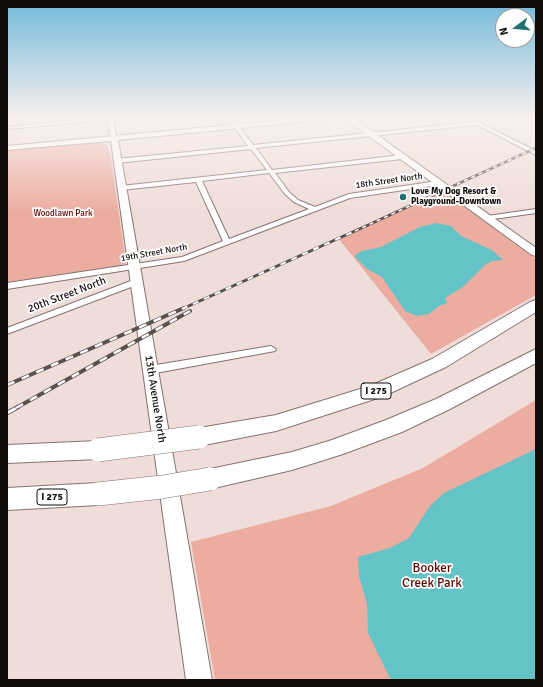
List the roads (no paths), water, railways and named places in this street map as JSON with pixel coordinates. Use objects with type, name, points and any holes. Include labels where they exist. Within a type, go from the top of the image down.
[{"type":"highway","name":"I 275","points":[[7,454],[98,450],[147,445],[276,423],[377,391],[439,363],[536,305]]},
{"type":"highway","name":"I 275","points":[[7,499],[98,494],[162,487],[210,480],[292,462],[350,443],[443,404],[536,355]]},
{"type":"street","name":"13th Avenue North","points":[[115,149],[199,680]]},
{"type":"street","points":[[117,161],[232,149]]},
{"type":"street","points":[[254,149],[291,197],[302,204],[315,209]]},
{"type":"street","points":[[391,149],[536,254]]},
{"type":"street","points":[[122,188],[402,157]]},
{"type":"street","points":[[198,180],[228,242]]},
{"type":"street","name":"18th Street North","points":[[342,198],[363,193],[438,183]]},
{"type":"street","name":"19th Street North","points":[[7,286],[184,259],[342,198]]},
{"type":"street","points":[[487,218],[536,211]]},
{"type":"street","name":"20th Street North","points":[[7,331],[136,282]]},
{"type":"street","points":[[150,370],[272,349]]},
{"type":"water","points":[[436,223],[451,226],[461,236],[492,250],[503,260],[492,261],[485,265],[463,287],[445,298],[447,303],[439,306],[429,314],[417,316],[405,311],[382,277],[367,269],[354,256],[362,251],[381,247],[420,227]]},
{"type":"water","points":[[536,449],[536,680],[391,680],[368,633],[367,604],[359,576],[358,557],[390,548],[409,538],[430,506],[444,493]]},
{"type":"railway","points":[[355,231],[534,149]]},
{"type":"railway","points":[[182,309],[357,230]]},
{"type":"railway","points":[[7,385],[184,308]]},
{"type":"railway","points":[[16,408],[190,311]]},
{"type":"railway","points":[[7,413],[18,407]]},
{"type":"place","name":"Love My Dog Resort & Playground-Downtown","points":[[403,197]]},
{"type":"park label","name":"Woodlawn Park","points":[[63,214]]},
{"type":"park label","name":"Booker Creek Park","points":[[432,576]]}]
